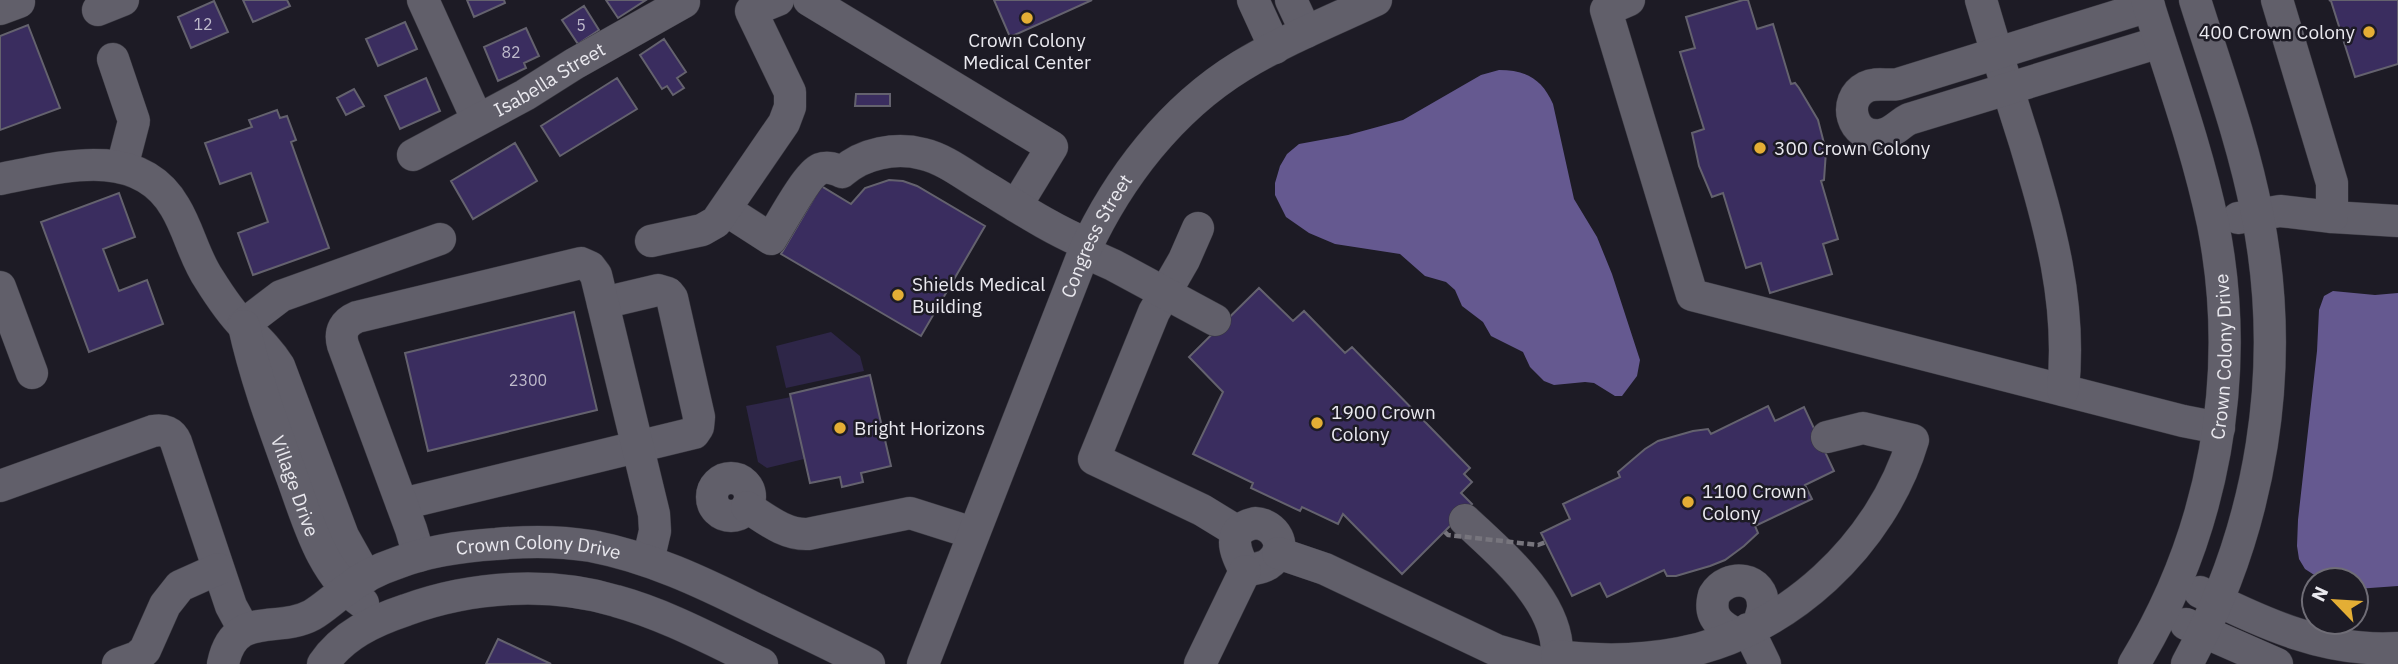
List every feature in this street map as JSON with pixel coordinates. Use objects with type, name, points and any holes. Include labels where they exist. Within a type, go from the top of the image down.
[{"type":"street","points":[[423,0],[478,119]]},
{"type":"street","points":[[651,242],[709,228],[726,210],[784,122],[790,107],[790,92],[751,11],[778,0]]},
{"type":"street","points":[[809,0],[1052,147],[1016,206]]},
{"type":"street","points":[[1253,0],[1275,48]]},
{"type":"street","points":[[1291,0],[1306,32]]},
{"type":"street","name":"Congress Street","points":[[923,664],[1086,248],[1107,204],[1121,183],[1164,132],[1215,84],[1275,48],[1376,0]]},
{"type":"street","points":[[1629,0],[1606,10],[1692,295],[2219,428]]},
{"type":"street","points":[[1981,0],[2056,255],[2065,331],[2063,390]]},
{"type":"street","points":[[2188,664],[2218,601],[2249,511],[2260,463],[2266,418],[2270,323],[2258,214],[2241,148],[2195,0]]},
{"type":"street","points":[[2277,0],[2330,177],[2332,218]]},
{"type":"street","name":"Isabella Street","points":[[414,155],[525,96],[574,64],[684,2]]},
{"type":"street","points":[[2148,3],[1898,84],[1871,85],[1858,92],[1852,104],[1853,118],[1860,129],[1868,134],[1882,135],[1909,119],[2160,42]]},
{"type":"street","name":"Crown Colony Drive","points":[[2134,664],[2177,581],[2205,499],[2219,428],[2225,325],[2212,223],[2197,162],[2148,3]]},
{"type":"street","points":[[113,59],[134,121],[122,167]]},
{"type":"street","points":[[1879,85],[1894,92],[1901,102],[1902,115],[1893,130]]},
{"type":"street","points":[[726,210],[771,239],[814,173],[826,168],[842,172],[853,163],[869,156],[888,152],[914,152],[946,163],[1113,265],[1215,320]]},
{"type":"street","name":"Village Drive","points":[[0,179],[76,165],[102,164],[122,167],[152,181],[167,196],[181,218],[208,278],[243,325],[259,387],[318,546],[331,570],[356,583],[363,603],[391,615]]},
{"type":"street","points":[[2212,223],[2280,211],[2332,218],[2398,221]]},
{"type":"street","points":[[1198,228],[1184,260],[1164,293],[1094,459],[1209,514],[1238,532]]},
{"type":"street","points":[[243,325],[281,296],[440,239]]},
{"type":"street","points":[[419,556],[341,340],[346,324],[357,317],[581,264],[590,267],[594,272],[603,303],[655,520],[648,561]]},
{"type":"street","points":[[0,287],[32,373]]},
{"type":"street","points":[[402,504],[691,434],[699,424],[673,302],[668,293],[658,290],[603,303]]},
{"type":"street","points":[[1278,553],[1325,569],[1508,655],[1552,661],[1646,659],[1698,649],[1748,629],[1806,595],[1850,553],[1889,497],[1913,440],[1863,428],[1827,437]]},
{"type":"street","points":[[0,486],[153,431],[165,431],[172,435],[176,442],[231,606],[259,627]]},
{"type":"street","points":[[747,507],[784,530],[798,534],[909,513],[973,533]]},
{"type":"street","points":[[1200,664],[1245,571],[1269,564],[1278,553],[1278,538],[1267,525],[1252,523],[1238,532],[1235,548],[1245,571]]},
{"type":"street","points":[[1455,526],[1500,553],[1529,586],[1557,637],[1552,661]]},
{"type":"street","name":"Crown Colony Drive","points":[[259,627],[308,617],[356,583],[399,562],[419,556],[478,545],[547,543],[588,546],[648,561],[708,585],[869,664]]},
{"type":"street","points":[[118,664],[145,650],[165,605],[180,586],[218,569]]},
{"type":"street","points":[[2177,581],[2294,634],[2348,655],[2398,648]]},
{"type":"street","name":"Crown Colony Drive","points":[[323,664],[345,639],[391,615],[433,601],[484,592],[526,589],[581,593],[616,601],[670,620],[762,664]]},
{"type":"street","points":[[2163,612],[2277,664]]},
{"type":"street","points":[[223,664],[230,644],[259,627],[286,626],[302,637],[312,651],[315,664]]},
{"type":"street","points":[[1748,629],[1765,664]]},
{"type":"path","points":[[1455,526],[1448,535],[1538,545],[1546,542]]},
{"type":"shaded area","points":[[1499,70],[1517,72],[1532,78],[1544,88],[1553,104],[1574,199],[1597,237],[1640,360],[1637,376],[1622,396],[1615,396],[1594,383],[1554,385],[1544,381],[1530,367],[1523,352],[1491,336],[1483,322],[1462,306],[1455,290],[1446,282],[1425,276],[1400,254],[1335,244],[1309,233],[1286,217],[1275,195],[1280,166],[1287,154],[1299,144],[1348,135],[1403,120],[1481,75]]},
{"type":"shaded area","points":[[2333,291],[2375,295],[2398,293],[2398,586],[2370,588],[2370,566],[2303,566],[2299,559],[2298,520],[2319,310],[2324,296]]},
{"type":"shaded area","points":[[831,332],[860,356],[864,371],[786,388],[776,346]]},
{"type":"shaded area","points":[[791,397],[804,459],[767,468],[758,462],[746,406]]},
{"type":"building","points":[[243,0],[287,0],[290,6],[253,22]]},
{"type":"building","points":[[467,0],[504,0],[505,3],[474,17]]},
{"type":"building","points":[[606,0],[646,0],[618,18]]},
{"type":"building","name":"Crown Colony Medical Center","points":[[994,0],[1092,0],[1010,37]]},
{"type":"building","name":"300 Crown Colony","points":[[1748,0],[1757,29],[1773,24],[1791,84],[1795,83],[1799,88],[1818,120],[1826,151],[1824,180],[1821,181],[1838,239],[1823,244],[1832,274],[1770,293],[1761,263],[1746,268],[1723,193],[1712,197],[1699,166],[1692,133],[1704,129],[1680,52],[1695,48],[1686,17]]},
{"type":"building","name":"400 Crown Colony","points":[[2329,0],[2398,0],[2398,64],[2355,77]]},
{"type":"building","points":[[214,1],[228,32],[191,48],[178,17]]},
{"type":"building","points":[[584,6],[599,30],[578,44],[562,20]]},
{"type":"building","points":[[405,22],[417,49],[378,66],[366,39]]},
{"type":"building","points":[[28,25],[60,108],[0,130],[0,36]]},
{"type":"building","points":[[526,28],[539,56],[524,63],[526,68],[498,81],[484,47]]},
{"type":"building","points":[[664,39],[686,72],[677,78],[684,88],[673,95],[667,86],[662,89],[640,55]]},
{"type":"building","points":[[426,78],[440,111],[400,129],[385,96]]},
{"type":"building","points":[[617,78],[637,109],[560,156],[541,126]]},
{"type":"building","points":[[354,89],[364,106],[346,115],[337,98]]},
{"type":"building","points":[[856,94],[890,94],[890,106],[855,106]]},
{"type":"building","points":[[277,110],[280,118],[287,116],[296,140],[291,142],[329,248],[253,275],[238,233],[268,222],[251,173],[220,184],[205,143],[252,127],[249,120]]},
{"type":"building","points":[[515,143],[537,181],[473,219],[451,181]]},
{"type":"building","name":"Shields Medical Building","points":[[889,180],[917,186],[985,226],[921,336],[781,254],[821,186],[851,204],[865,188]]},
{"type":"building","points":[[119,193],[135,237],[103,249],[119,291],[147,280],[163,324],[89,352],[41,222]]},
{"type":"building","name":"1900 Crown Colony","points":[[1259,288],[1293,321],[1304,311],[1345,353],[1352,347],[1470,468],[1464,474],[1472,482],[1461,493],[1472,504],[1402,574],[1343,514],[1338,524],[1302,507],[1300,511],[1251,488],[1253,483],[1193,454],[1223,392],[1189,357]]},
{"type":"building","points":[[574,312],[597,410],[428,451],[405,353]]},
{"type":"building","name":"Bright Horizons","points":[[870,375],[891,466],[861,473],[863,482],[842,487],[840,477],[810,483],[790,394]]},
{"type":"building","name":"1100 Crown Colony","points":[[1768,406],[1775,421],[1804,407],[1834,471],[1805,485],[1812,499],[1755,526],[1758,533],[1725,560],[1676,576],[1667,576],[1664,570],[1607,597],[1600,583],[1572,596],[1541,533],[1570,519],[1563,504],[1620,477],[1618,472],[1658,441],[1708,429],[1711,434]]},
{"type":"building","points":[[498,639],[551,664],[486,664]]},
{"type":"place","name":"Crown Colony Medical Center","points":[[1027,18]]},
{"type":"place","name":"400 Crown Colony","points":[[2369,32]]},
{"type":"place","name":"300 Crown Colony","points":[[1760,148]]},
{"type":"place","name":"Shields Medical Building","points":[[898,295]]},
{"type":"place","name":"1900 Crown Colony","points":[[1317,423]]},
{"type":"place","name":"Bright Horizons","points":[[840,428]]},
{"type":"place","name":"1100 Crown Colony","points":[[1688,502]]}]
